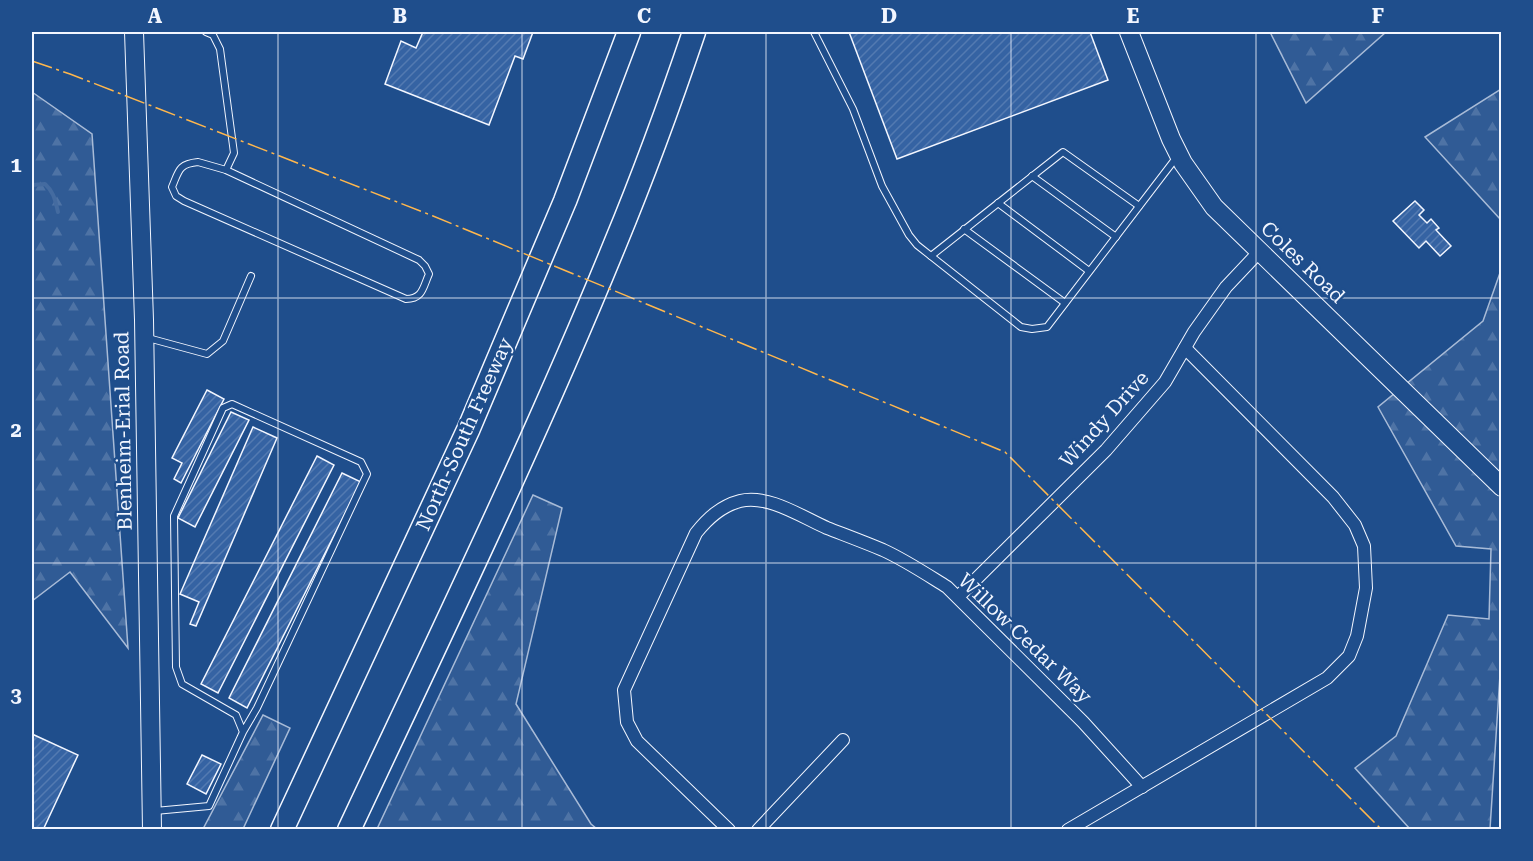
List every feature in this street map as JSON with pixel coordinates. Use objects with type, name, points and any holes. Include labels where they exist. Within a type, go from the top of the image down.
[{"type":"highway","name":"North-South Freeway","points":[[282,830],[469,428],[565,201],[629,32]]},
{"type":"highway","points":[[349,830],[557,382],[616,243],[694,32]]},
{"type":"main road","name":"Blenheim-Erial Road","points":[[134,32],[144,337],[152,830]]},
{"type":"main road","name":"Coles Road","points":[[1129,32],[1171,139],[1214,207],[1502,487]]},
{"type":"street","name":"Windy Drive","points":[[958,597],[1106,450],[1165,382],[1194,332],[1226,287],[1260,251]]},
{"type":"street","points":[[1068,830],[1327,678],[1349,656],[1357,636],[1366,588],[1364,546],[1355,525],[1333,497],[1185,348]]},
{"type":"street","name":"Willow Cedar Way","points":[[729,830],[637,741],[627,722],[624,690],[696,533],[711,516],[741,501],[759,500],[785,508],[885,551],[947,587],[1083,722],[1142,787]]},
{"type":"street","points":[[758,830],[843,740]]},
{"type":"lane","points":[[206,32],[213,35],[220,49],[234,153],[226,170]]},
{"type":"lane","points":[[814,32],[853,109],[882,186],[909,236],[917,245],[1021,327],[1032,329],[1047,327],[1179,155]]},
{"type":"lane","points":[[931,256],[1063,152],[1139,206]]},
{"type":"lane","points":[[198,162],[226,170],[419,260],[429,274],[420,294],[414,299],[406,299],[184,201],[176,195],[172,187],[180,169],[187,163],[198,162]]},
{"type":"lane","points":[[1032,176],[1116,237]]},
{"type":"lane","points":[[998,203],[1089,271]]},
{"type":"lane","points":[[964,230],[1065,303]]},
{"type":"lane","points":[[144,337],[207,354],[223,341],[251,276]]},
{"type":"lane","points":[[151,811],[209,806],[367,474],[361,462],[232,404],[223,408],[174,516],[176,667],[182,684],[236,715],[243,732]]},
{"type":"green space","points":[[1270,32],[1386,32],[1306,103]]},
{"type":"green space","points":[[1501,89],[1501,220],[1425,137]]},
{"type":"green space","points":[[32,92],[92,134],[128,648],[70,572],[32,601]]},
{"type":"green space","points":[[1501,270],[1502,467],[1493,483],[1501,491],[1502,644],[1490,829],[1410,829],[1355,768],[1396,736],[1448,615],[1489,619],[1491,549],[1456,546],[1378,407],[1483,321]]},
{"type":"green space","points":[[533,495],[562,508],[516,704],[591,824],[597,829],[377,829]]},
{"type":"green space","points":[[263,715],[290,728],[243,829],[203,829]]},
{"type":"building","points":[[423,32],[533,32],[523,59],[515,56],[489,125],[385,84],[401,41],[416,48]]},
{"type":"building","points":[[849,32],[1090,32],[1108,80],[897,159]]},
{"type":"building","points":[[1415,201],[1424,210],[1419,215],[1427,223],[1431,219],[1439,228],[1436,230],[1451,246],[1440,256],[1426,241],[1419,248],[1393,221]]},
{"type":"building","points":[[207,390],[224,399],[181,483],[174,479],[182,463],[172,458]]},
{"type":"building","points":[[231,412],[249,420],[195,527],[178,518]]},
{"type":"building","points":[[253,427],[277,438],[196,626],[190,624],[199,602],[180,594]]},
{"type":"building","points":[[317,456],[334,465],[218,693],[201,684]]},
{"type":"building","points":[[342,473],[361,482],[247,708],[229,698]]},
{"type":"building","points":[[32,734],[78,755],[43,830],[32,829]]},
{"type":"building","points":[[202,755],[221,764],[206,794],[187,784]]},
{"type":"waterway","points":[[32,185],[45,184],[48,187],[54,196],[58,212]]},
{"type":"power","points":[[32,61],[433,216],[1005,452],[1382,830]]}]
